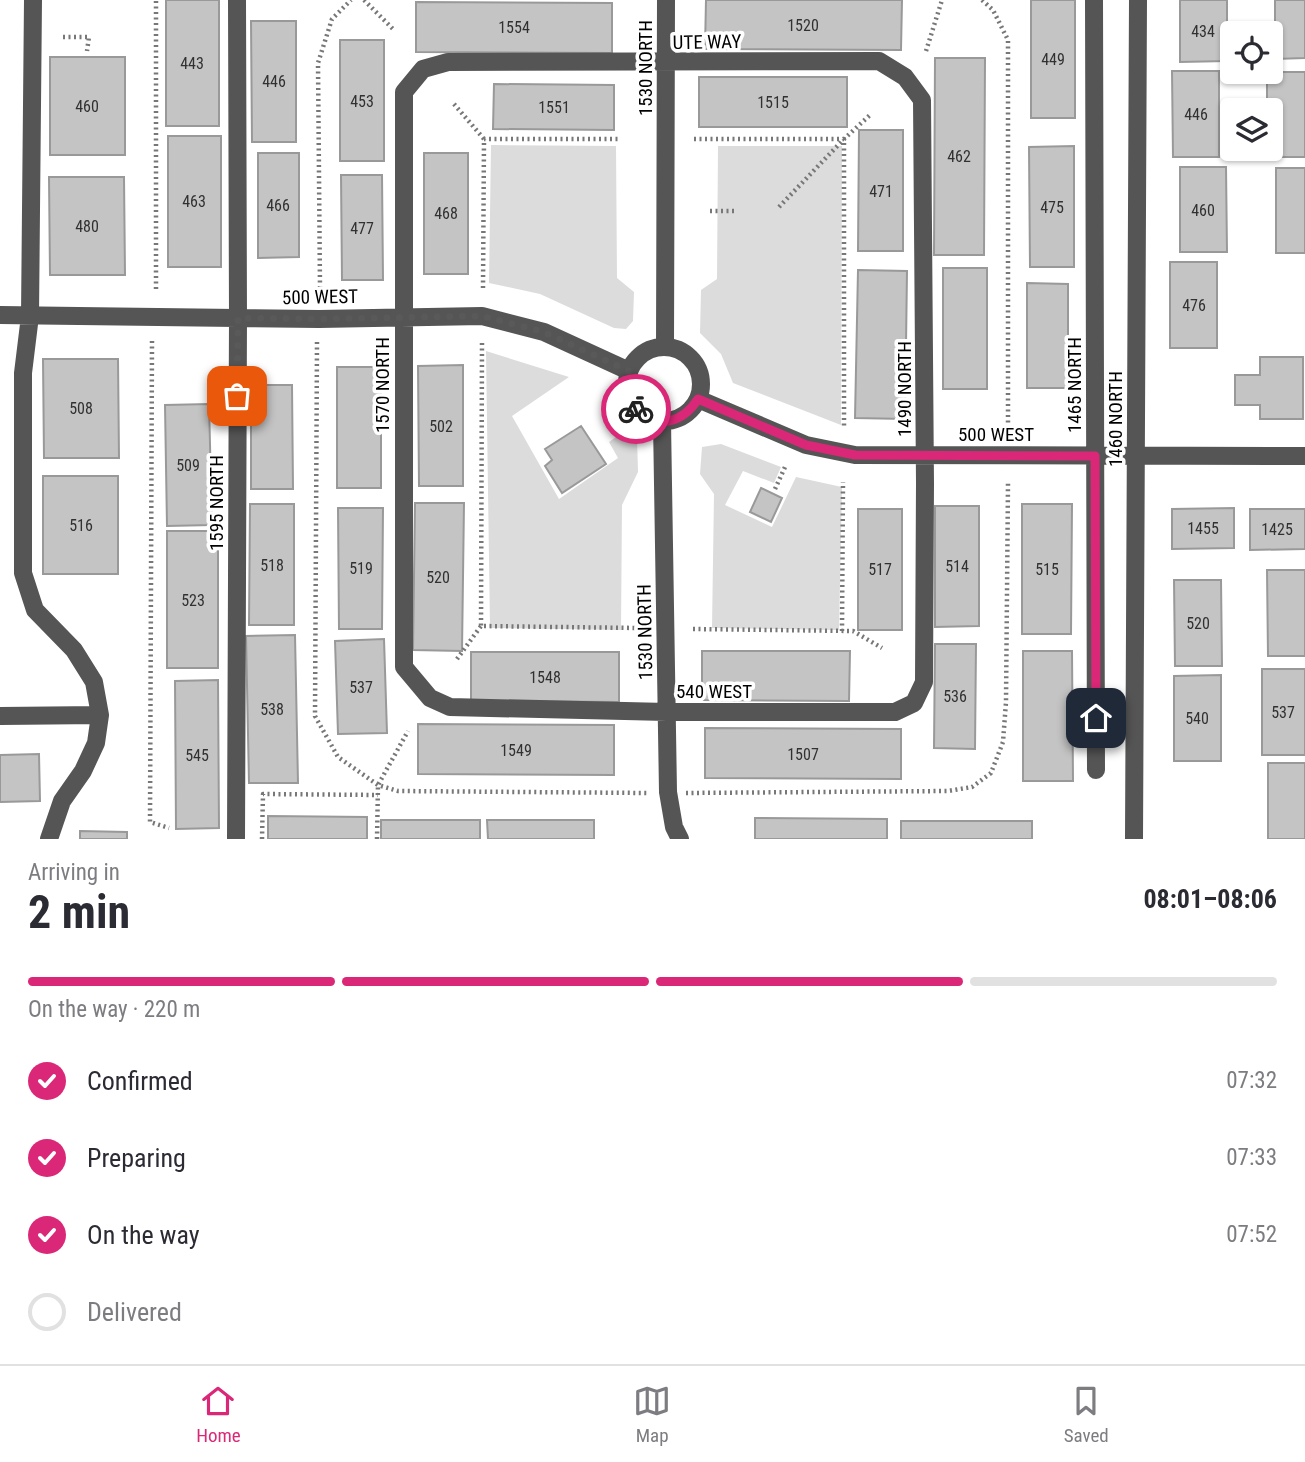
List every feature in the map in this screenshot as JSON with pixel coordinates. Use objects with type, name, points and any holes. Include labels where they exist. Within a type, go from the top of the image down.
[{"type":"street","points":[[33,0],[30,316],[23,373],[23,573],[35,610],[74,650],[93,682],[100,715],[96,743],[83,771],[62,801],[49,839]]},
{"type":"street","name":"1595 NORTH","points":[[236,839],[237,0]]},
{"type":"street","name":"1530 NORTH","points":[[665,347],[666,0]]},
{"type":"street","name":"1465 NORTH","points":[[1094,0],[1096,770]]},
{"type":"street","name":"1460 NORTH","points":[[1134,839],[1138,0]]},
{"type":"street","name":"UTE WAY","points":[[423,69],[448,62],[879,61],[905,77]]},
{"type":"street","name":"1570 NORTH","points":[[423,69],[404,92],[404,667],[430,698]]},
{"type":"street","name":"1490 NORTH","points":[[905,77],[922,100],[924,682],[914,703]]},
{"type":"street","name":"500 WEST","points":[[0,315],[318,319],[482,316],[544,332],[629,371]]},
{"type":"street","points":[[665,347],[687,355],[700,375],[701,387],[692,408],[683,416],[662,422],[640,413],[632,404],[626,382],[629,371],[643,353],[665,347]]},
{"type":"street","name":"500 WEST","points":[[698,399],[806,445],[855,455],[1305,456]]},
{"type":"street","name":"1530 NORTH","points":[[662,422],[668,792],[674,827],[680,839]]},
{"type":"street","name":"540 WEST","points":[[430,698],[450,707],[667,712],[895,712],[914,703]]},
{"type":"street","points":[[0,716],[100,715]]},
{"type":"path","points":[[156,0],[156,289]]},
{"type":"path","points":[[320,288],[318,63],[332,19],[351,0]]},
{"type":"path","points":[[364,0],[394,30]]},
{"type":"path","points":[[926,51],[942,0]]},
{"type":"path","points":[[982,0],[993,10],[1008,40],[1008,427]]},
{"type":"path","points":[[63,37],[89,37],[87,51]]},
{"type":"path","points":[[454,104],[484,139],[483,288]]},
{"type":"path","points":[[779,207],[870,115]]},
{"type":"path","points":[[484,139],[621,139]]},
{"type":"path","points":[[694,139],[844,139]]},
{"type":"path","points":[[844,139],[844,427]]},
{"type":"path","points":[[710,211],[736,211]]},
{"type":"path","points":[[152,341],[150,822],[169,828]]},
{"type":"path","points":[[457,659],[481,626],[482,342]]},
{"type":"path","points":[[775,489],[785,467]]},
{"type":"path","points":[[842,631],[843,482]]},
{"type":"path","points":[[481,626],[637,628]]},
{"type":"path","points":[[693,629],[853,631],[882,648]]},
{"type":"path","points":[[377,839],[378,785],[408,731]]},
{"type":"path","points":[[635,793],[648,793]]},
{"type":"path","points":[[262,839],[263,794],[378,795]]},
{"type":"shaded area","points":[[491,145],[616,146],[617,278],[634,292],[633,321],[626,329],[614,328],[540,294],[489,283]]},
{"type":"shaded area","points":[[718,146],[842,146],[841,425],[733,383],[721,354],[700,333],[701,290],[717,279]]},
{"type":"shaded area","points":[[486,351],[569,377],[512,416],[559,499],[618,458],[609,442],[627,429],[637,437],[638,472],[622,505],[621,630],[490,628]]},
{"type":"shaded area","points":[[721,444],[781,467],[774,483],[743,471],[725,505],[772,527],[796,477],[842,487],[839,630],[712,628],[714,494],[700,474],[702,447]]},
{"type":"building","points":[[166,0],[219,0],[219,126],[166,126]]},
{"type":"building","points":[[706,0],[902,0],[901,50],[705,49]]},
{"type":"building","points":[[1031,0],[1075,0],[1075,118],[1031,118]]},
{"type":"building","points":[[1180,0],[1227,0],[1227,21],[1220,21],[1220,61],[1180,62]]},
{"type":"building","points":[[1275,0],[1305,0],[1305,58],[1283,59],[1283,21],[1275,21]]},
{"type":"building","points":[[416,2],[612,3],[612,53],[416,52]]},
{"type":"building","points":[[251,21],[296,21],[296,142],[252,142]]},
{"type":"building","points":[[340,40],[384,40],[384,161],[340,161]]},
{"type":"building","points":[[50,57],[125,57],[125,155],[50,155]]},
{"type":"building","points":[[935,58],[985,58],[984,255],[934,255]]},
{"type":"building","points":[[1172,71],[1219,71],[1219,157],[1173,157]]},
{"type":"building","points":[[1283,72],[1305,72],[1305,157],[1283,157],[1283,98],[1267,98],[1267,84],[1283,84]]},
{"type":"building","points":[[699,77],[847,77],[847,127],[699,127]]},
{"type":"building","points":[[494,84],[614,85],[614,130],[493,129]]},
{"type":"building","points":[[859,130],[903,130],[903,251],[858,251]]},
{"type":"building","points":[[168,136],[221,136],[221,267],[168,267]]},
{"type":"building","points":[[1074,146],[1074,267],[1030,267],[1029,147]]},
{"type":"building","points":[[258,153],[299,153],[299,257],[258,258]]},
{"type":"building","points":[[424,153],[468,153],[468,274],[424,274]]},
{"type":"building","points":[[1180,167],[1226,167],[1227,252],[1180,252]]},
{"type":"building","points":[[1276,168],[1305,168],[1305,253],[1276,253]]},
{"type":"building","points":[[341,175],[382,175],[383,280],[342,280]]},
{"type":"building","points":[[49,177],[124,177],[125,275],[50,275]]},
{"type":"building","points":[[1170,262],[1217,262],[1217,348],[1170,348]]},
{"type":"building","points":[[943,268],[987,268],[987,389],[943,389]]},
{"type":"building","points":[[858,270],[907,271],[905,419],[855,418]]},
{"type":"building","points":[[1027,283],[1068,284],[1068,388],[1027,388]]},
{"type":"building","points":[[1260,357],[1303,357],[1303,419],[1260,419],[1260,405],[1235,405],[1235,375],[1260,375]]},
{"type":"building","points":[[43,359],[118,359],[119,458],[44,458]]},
{"type":"building","points":[[463,365],[463,486],[419,486],[418,366]]},
{"type":"building","points":[[337,367],[381,367],[381,488],[337,488]]},
{"type":"building","points":[[251,385],[292,385],[293,489],[251,489]]},
{"type":"building","points":[[209,404],[212,525],[167,526],[165,405]]},
{"type":"building","points":[[581,426],[606,464],[562,493],[545,466],[552,460],[545,449]]},
{"type":"building","points":[[43,476],[118,476],[118,574],[43,574]]},
{"type":"building","points":[[761,488],[782,498],[771,522],[750,512]]},
{"type":"building","points":[[415,503],[464,503],[462,651],[413,650]]},
{"type":"building","points":[[250,504],[294,504],[294,625],[249,625]]},
{"type":"building","points":[[1022,504],[1072,504],[1071,634],[1022,634]]},
{"type":"building","points":[[935,506],[979,506],[979,626],[935,627]]},
{"type":"building","points":[[338,508],[383,508],[382,629],[339,629]]},
{"type":"building","points":[[1234,508],[1234,548],[1172,549],[1172,509]]},
{"type":"building","points":[[858,509],[902,509],[902,630],[858,630]]},
{"type":"building","points":[[1250,509],[1305,509],[1305,549],[1250,550]]},
{"type":"building","points":[[167,531],[218,531],[218,668],[167,668]]},
{"type":"building","points":[[1267,570],[1305,570],[1305,656],[1268,656]]},
{"type":"building","points":[[1174,580],[1221,580],[1222,666],[1175,666]]},
{"type":"building","points":[[295,635],[298,783],[249,783],[246,636]]},
{"type":"building","points":[[384,639],[387,733],[338,734],[335,641]]},
{"type":"building","points":[[935,644],[976,644],[975,749],[934,748]]},
{"type":"building","points":[[702,651],[850,651],[849,701],[702,700]]},
{"type":"building","points":[[1023,651],[1072,651],[1073,781],[1023,781]]},
{"type":"building","points":[[471,652],[619,652],[619,702],[471,701]]},
{"type":"building","points":[[1262,669],[1305,669],[1305,755],[1262,755]]},
{"type":"building","points":[[1221,675],[1221,761],[1174,761],[1174,676]]},
{"type":"building","points":[[218,680],[219,828],[176,829],[175,681]]},
{"type":"building","points":[[418,724],[614,725],[614,775],[418,774]]},
{"type":"building","points":[[705,728],[901,729],[901,779],[705,778]]},
{"type":"building","points":[[39,754],[40,801],[0,802],[0,755]]},
{"type":"building","points":[[1268,763],[1305,763],[1305,839],[1268,839]]},
{"type":"building","points":[[268,816],[367,817],[367,839],[268,839]]},
{"type":"building","points":[[755,818],[887,819],[887,839],[755,839]]},
{"type":"building","points":[[381,820],[480,820],[480,839],[381,839]]},
{"type":"building","points":[[487,820],[594,820],[594,839],[488,839]]},
{"type":"building","points":[[901,821],[1032,821],[1032,839],[901,839]]},
{"type":"building","points":[[80,831],[127,832],[127,839],[80,839]]},
{"type":"way so far","points":[[237,396],[238,318],[482,316],[544,332],[629,371],[626,382],[628,394],[636,409]]},
{"type":"route","points":[[636,409],[650,419],[662,422],[683,416],[698,399],[806,445],[855,455],[1095,456],[1096,718]]}]
